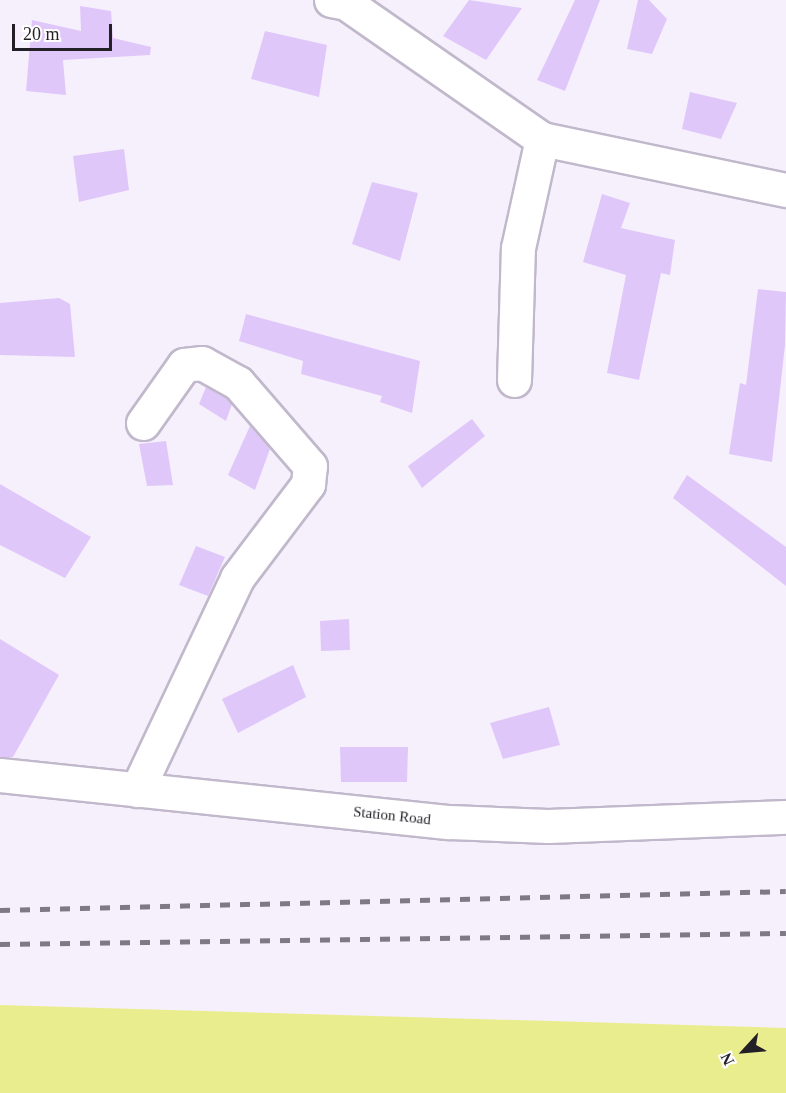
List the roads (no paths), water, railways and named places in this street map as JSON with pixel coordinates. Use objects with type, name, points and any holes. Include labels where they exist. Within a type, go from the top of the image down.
[{"type":"street","points":[[344,1],[542,139],[786,190]]},
{"type":"street","points":[[514,380],[518,248],[542,139]]},
{"type":"street","points":[[137,790],[237,578],[308,484],[310,466],[238,383],[202,363],[184,365],[143,423]]},
{"type":"street","name":"Station Road","points":[[0,775],[450,822],[548,826],[786,817]]},
{"type":"railway","points":[[0,910],[786,891]]},
{"type":"railway","points":[[0,944],[786,933]]}]
